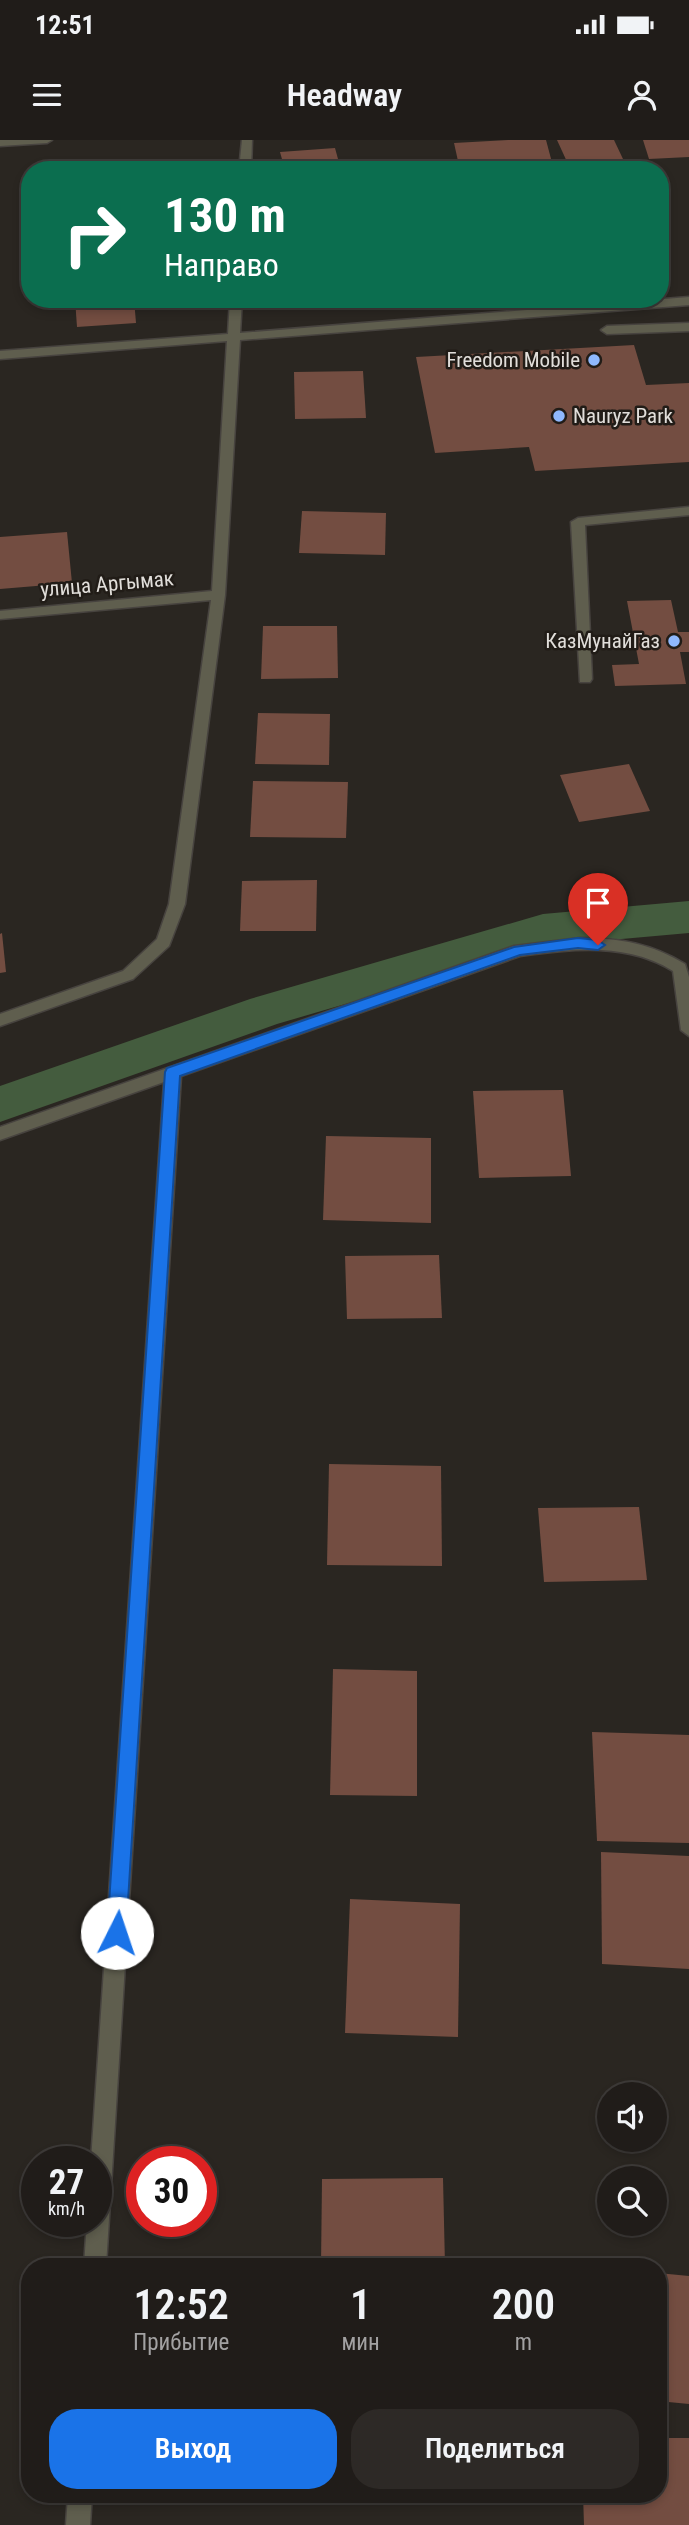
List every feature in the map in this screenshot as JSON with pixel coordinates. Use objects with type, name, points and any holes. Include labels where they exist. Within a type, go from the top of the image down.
[{"type":"street","points":[[0,143],[47,140]]},
{"type":"street","points":[[246,161],[247,140]]},
{"type":"street","points":[[669,303],[689,301]]},
{"type":"street","points":[[0,1020],[128,975],[164,942],[177,904],[218,595],[235,308]]},
{"type":"street","points":[[0,355],[603,308]]},
{"type":"street","points":[[607,330],[689,327]]},
{"type":"street","points":[[585,679],[578,522],[689,511]]},
{"type":"street","name":"улица Аргымак","points":[[0,615],[218,595]]},
{"type":"street","points":[[0,1135],[519,950],[578,943],[638,948],[663,955],[680,968],[689,1030]]},
{"type":"street","points":[[96,2258],[173,1072]]},
{"type":"street","points":[[78,2525],[79,2503]]},
{"type":"building","points":[[546,140],[552,161],[458,161],[454,143]]},
{"type":"building","points":[[557,140],[614,140],[623,159],[601,161],[567,161]]},
{"type":"building","points":[[643,140],[689,140],[689,157],[649,159]]},
{"type":"building","points":[[335,148],[339,161],[282,161],[280,152]]},
{"type":"building","points":[[76,308],[135,308],[136,323],[77,327]]},
{"type":"building","name":"Nauryz Park","points":[[634,345],[646,385],[689,383],[689,462],[535,471],[529,447],[435,453],[416,357]]},
{"type":"building","points":[[363,371],[366,418],[295,419],[294,372]]},
{"type":"building","points":[[302,511],[386,513],[385,555],[299,553]]},
{"type":"building","points":[[67,532],[72,583],[0,589],[0,537]]},
{"type":"building","points":[[671,600],[678,632],[689,632],[689,652],[680,652],[686,684],[615,686],[612,665],[639,664],[627,601]]},
{"type":"building","points":[[263,626],[337,626],[338,678],[261,679]]},
{"type":"building","points":[[258,713],[330,714],[329,765],[255,764]]},
{"type":"building","points":[[629,764],[650,811],[579,822],[560,775]]},
{"type":"building","points":[[253,781],[348,782],[346,838],[250,837]]},
{"type":"building","points":[[317,880],[316,931],[240,931],[242,881]]},
{"type":"building","points":[[2,933],[6,972],[0,973],[0,934]]},
{"type":"building","points":[[563,1090],[571,1176],[479,1178],[473,1091]]},
{"type":"building","points":[[326,1136],[431,1138],[431,1223],[323,1220]]},
{"type":"building","points":[[439,1255],[442,1318],[347,1319],[345,1256]]},
{"type":"building","points":[[329,1464],[441,1466],[442,1566],[327,1565]]},
{"type":"building","points":[[639,1507],[647,1580],[544,1582],[538,1508]]},
{"type":"building","points":[[333,1669],[417,1671],[417,1796],[330,1795]]},
{"type":"building","points":[[592,1732],[689,1735],[689,1843],[597,1841]]},
{"type":"building","points":[[601,1852],[689,1856],[689,1969],[602,1964]]},
{"type":"building","points":[[350,1899],[460,1904],[458,2037],[345,2033]]},
{"type":"building","points":[[443,2178],[445,2258],[321,2258],[322,2179]]},
{"type":"building","points":[[667,2274],[689,2276],[689,2404],[667,2402]]},
{"type":"building","points":[[667,2438],[689,2438],[689,2525],[584,2525],[583,2503],[667,2503]]},
{"type":"waterway","points":[[0,1104],[266,1011],[543,930],[689,917]]},
{"type":"place","name":"Freedom Mobile","points":[[594,360]]},
{"type":"place","name":"Nauryz Park","points":[[559,416]]},
{"type":"place","name":"КазМунайГаз","points":[[674,641]]},
{"type":"route","points":[[117,1933],[173,1072],[519,950],[578,943],[598,945]]}]
